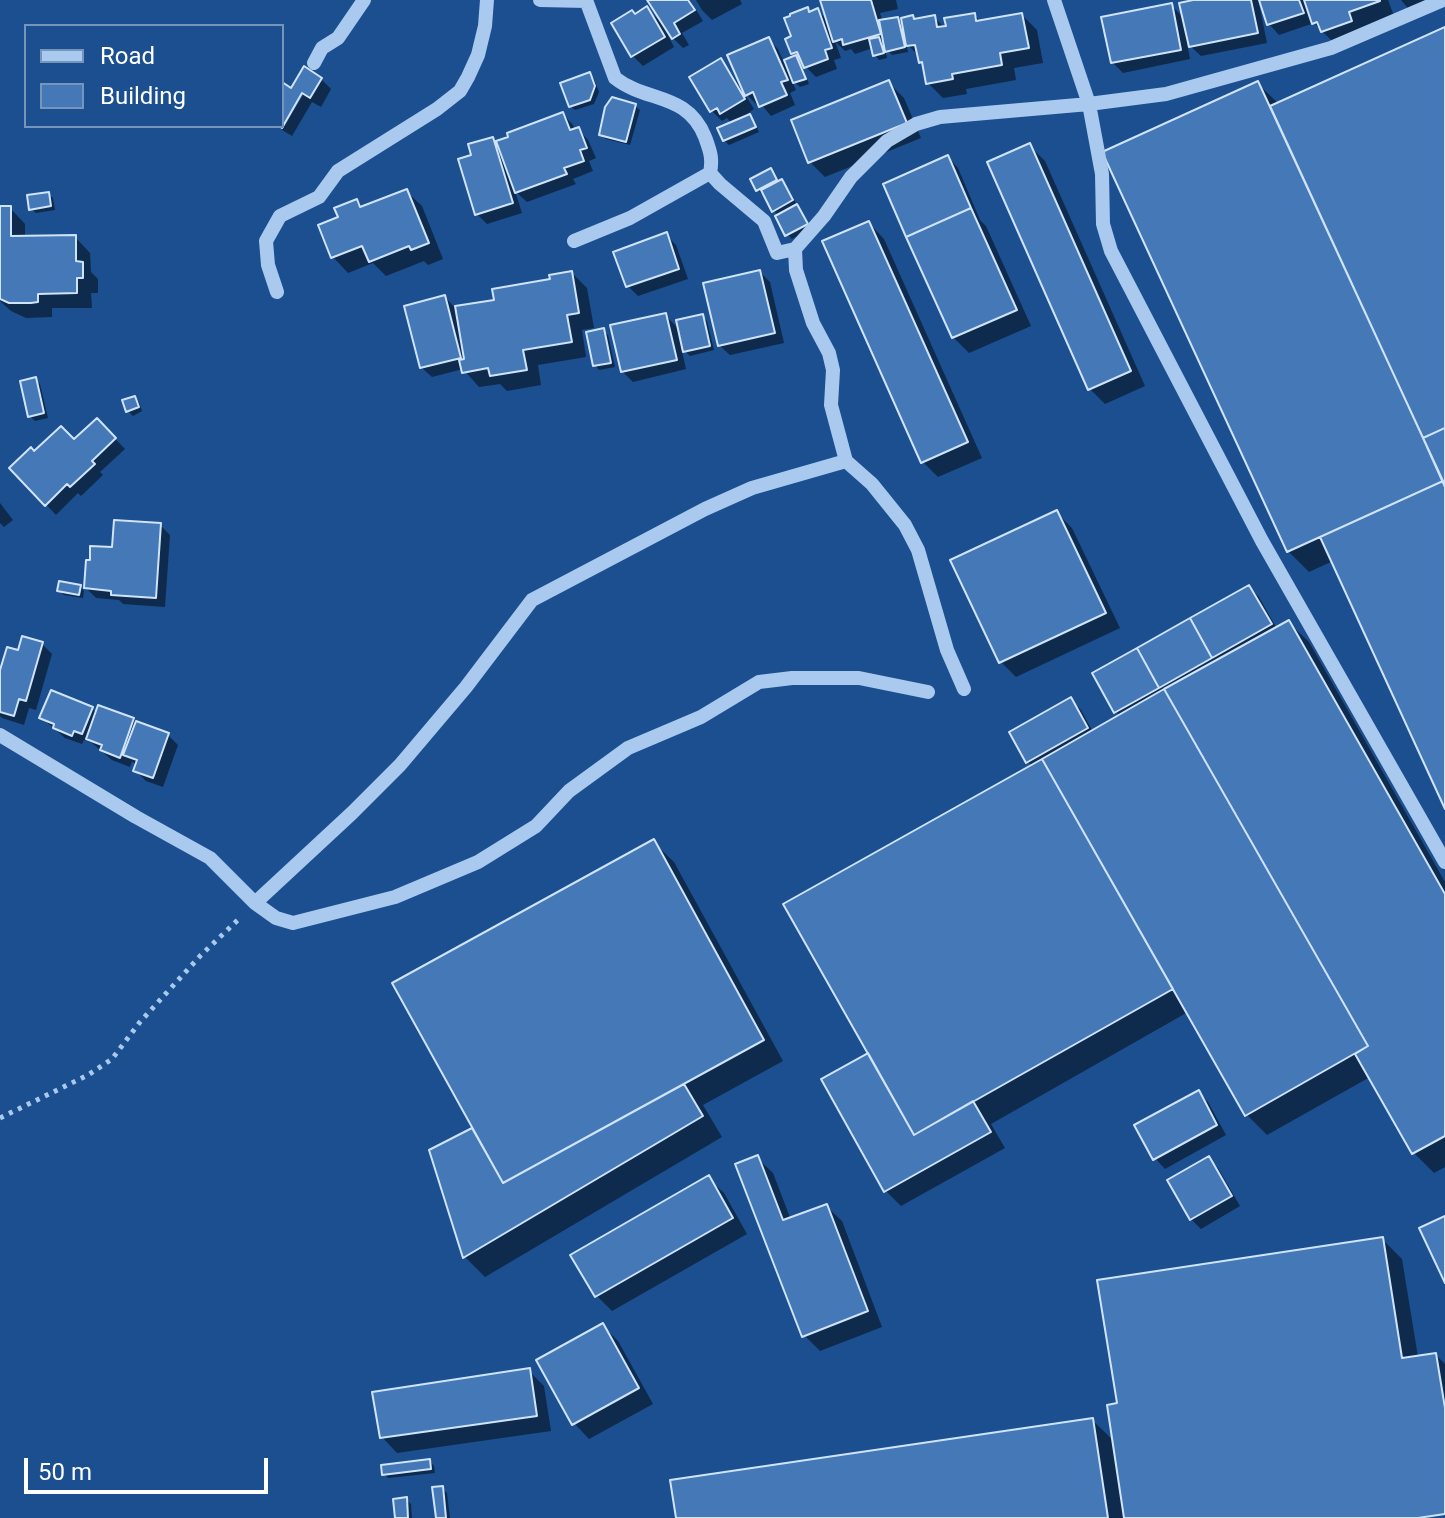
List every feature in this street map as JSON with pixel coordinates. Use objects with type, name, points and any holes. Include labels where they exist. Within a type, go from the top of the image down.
[{"type":"street","points":[[314,63],[322,48],[338,38],[364,0]]},
{"type":"street","points":[[277,292],[268,265],[266,241],[280,216],[319,197],[338,171],[437,109],[460,91],[478,55],[487,0]]},
{"type":"street","points":[[540,0],[586,1],[615,78],[623,85],[686,109],[700,124],[713,157],[710,173]]},
{"type":"street","points":[[1054,0],[1089,104],[1102,174],[1103,224],[1111,251],[1262,541],[1445,862]]},
{"type":"street","points":[[710,173],[764,221],[777,253],[795,249],[824,216],[851,177],[887,141],[916,124],[940,117],[1166,94],[1331,48],[1443,0]]},
{"type":"street","points":[[574,241],[630,218],[710,173]]},
{"type":"street","points":[[795,249],[796,270],[813,323],[829,353],[833,370],[831,405],[846,461],[872,484],[905,525],[918,550],[947,650],[964,689]]},
{"type":"street","points":[[255,903],[400,765],[466,687],[532,600],[728,498],[846,461]]},
{"type":"street","points":[[0,735],[210,858],[255,903],[276,918],[293,923],[395,897],[478,862],[536,826],[569,791],[628,748],[701,717],[759,682],[792,678],[859,678],[928,692]]},
{"type":"path","points":[[0,1118],[88,1075],[112,1059],[190,966],[255,903]]},
{"type":"building","points":[[647,0],[688,0],[695,10],[674,23],[680,34],[672,39]]},
{"type":"building","points":[[820,0],[871,0],[881,34],[843,45],[842,39],[833,42]]},
{"type":"building","points":[[1193,0],[1251,0],[1258,33],[1189,47],[1179,3]]},
{"type":"building","points":[[1259,0],[1299,0],[1304,13],[1267,25]]},
{"type":"building","points":[[1304,0],[1380,1],[1349,12],[1352,21],[1321,32],[1317,22],[1312,24]]},
{"type":"building","points":[[1172,3],[1181,50],[1111,63],[1101,17]]},
{"type":"building","points":[[647,6],[665,37],[631,57],[611,23],[632,10],[635,14]]},
{"type":"building","points":[[808,7],[809,12],[818,8],[832,48],[825,50],[828,59],[804,68],[797,52],[791,54],[785,39],[791,36],[784,18]]},
{"type":"building","points":[[975,13],[976,21],[1022,13],[1029,48],[1000,53],[1002,65],[952,74],[953,79],[926,84],[915,45],[906,46],[901,18],[935,15],[937,27],[946,26],[944,18]]},
{"type":"building","points":[[898,17],[905,47],[885,52],[879,20]]},
{"type":"building","points":[[1445,27],[1445,428],[1423,438],[1270,106]]},
{"type":"building","points":[[769,37],[788,80],[781,82],[787,95],[759,107],[753,92],[745,96],[727,55]]},
{"type":"building","points":[[879,37],[884,53],[873,56],[869,39]]},
{"type":"building","points":[[796,55],[806,79],[793,83],[784,60]]},
{"type":"building","points":[[721,58],[745,99],[720,114],[717,108],[710,112],[689,77]]},
{"type":"building","points":[[304,66],[322,78],[310,98],[302,93],[284,124],[284,83],[291,88]]},
{"type":"building","points":[[590,72],[595,86],[590,100],[569,107],[560,83]]},
{"type":"building","points":[[889,80],[907,123],[808,163],[791,120]]},
{"type":"building","points":[[1258,81],[1443,481],[1287,552],[1102,152]]},
{"type":"building","points":[[612,97],[636,104],[626,142],[599,135],[605,107]]},
{"type":"building","points":[[563,112],[570,130],[579,127],[587,148],[580,150],[584,161],[564,168],[567,174],[515,193],[496,141],[508,137],[507,133]]},
{"type":"building","points":[[750,114],[756,127],[723,141],[717,128]]},
{"type":"building","points":[[493,137],[513,203],[475,215],[458,159],[471,155],[468,144]]},
{"type":"building","points":[[1030,143],[1131,371],[1088,390],[987,162]]},
{"type":"building","points":[[948,155],[971,208],[906,237],[883,184]]},
{"type":"building","points":[[771,168],[777,180],[756,191],[750,179]]},
{"type":"building","points":[[782,179],[793,200],[772,212],[761,190]]},
{"type":"building","points":[[407,189],[429,243],[411,250],[409,246],[369,262],[362,246],[331,258],[318,225],[338,217],[334,208],[357,199],[360,207]]},
{"type":"building","points":[[49,192],[51,206],[29,210],[27,195]]},
{"type":"building","points":[[797,204],[808,224],[785,236],[775,216]]},
{"type":"building","points":[[0,206],[11,206],[11,236],[76,235],[76,261],[83,262],[83,278],[77,278],[77,293],[38,294],[38,302],[31,303],[9,303],[0,299]]},
{"type":"building","points":[[971,208],[1017,310],[952,338],[906,237]]},
{"type":"building","points":[[869,221],[968,442],[921,463],[822,241]]},
{"type":"building","points":[[667,232],[679,269],[626,287],[613,252]]},
{"type":"building","points":[[760,270],[775,333],[718,346],[703,283]]},
{"type":"building","points":[[572,271],[579,313],[567,315],[572,342],[523,350],[527,370],[490,376],[488,368],[462,373],[459,360],[464,359],[455,306],[494,300],[492,289],[550,279],[549,275]]},
{"type":"building","points":[[445,295],[461,358],[420,368],[404,306]]},
{"type":"building","points":[[666,313],[677,360],[621,372],[610,325]]},
{"type":"building","points":[[703,314],[710,346],[683,352],[676,320]]},
{"type":"building","points":[[604,328],[611,363],[593,366],[586,332]]},
{"type":"building","points":[[36,377],[44,413],[28,417],[20,381]]},
{"type":"building","points":[[135,396],[139,407],[126,412],[122,400]]},
{"type":"building","points":[[97,418],[116,438],[92,461],[95,464],[70,487],[67,484],[45,506],[9,468],[31,447],[34,451],[61,426],[74,439]]},
{"type":"building","points":[[1445,428],[1445,487],[1423,438]]},
{"type":"building","points":[[1443,481],[1445,487],[1445,809],[1320,537]]},
{"type":"building","points":[[1057,510],[1106,613],[999,663],[950,560]]},
{"type":"building","points":[[114,520],[161,523],[156,598],[111,595],[111,591],[84,588],[90,546],[112,547]]},
{"type":"building","points":[[59,581],[81,585],[79,595],[57,591]]},
{"type":"building","points":[[1249,585],[1272,624],[1212,658],[1190,618]]},
{"type":"building","points":[[1190,618],[1212,658],[1159,688],[1137,648]]},
{"type":"building","points":[[1289,620],[1445,894],[1445,1136],[1412,1154],[1355,1054],[1368,1046],[1164,689]]},
{"type":"building","points":[[22,636],[43,642],[26,701],[19,699],[14,716],[0,712],[0,670],[7,647],[18,650]]},
{"type":"building","points":[[1137,648],[1159,688],[1114,713],[1092,673]]},
{"type":"building","points":[[1164,689],[1368,1046],[1245,1116],[1042,759]]},
{"type":"building","points":[[51,690],[93,707],[82,734],[74,731],[72,736],[39,718]]},
{"type":"building","points":[[1071,697],[1088,728],[1026,763],[1009,732]]},
{"type":"building","points":[[98,705],[134,718],[120,758],[100,750],[102,745],[86,739]]},
{"type":"building","points":[[136,721],[169,733],[153,778],[133,771],[137,760],[123,755]]},
{"type":"building","points":[[1042,759],[1173,989],[914,1135],[783,904]]},
{"type":"building","points":[[654,839],[764,1040],[503,1183],[392,983]]},
{"type":"building","points":[[868,1053],[914,1135],[973,1101],[991,1132],[884,1192],[821,1079]]},
{"type":"building","points":[[684,1084],[703,1116],[463,1258],[429,1150],[472,1128],[503,1183]]},
{"type":"building","points":[[1199,1090],[1217,1125],[1153,1160],[1134,1125]]},
{"type":"building","points":[[758,1155],[783,1220],[827,1204],[868,1311],[802,1337],[735,1164]]},
{"type":"building","points":[[1209,1156],[1232,1196],[1190,1220],[1167,1180]]},
{"type":"building","points":[[709,1175],[733,1218],[595,1297],[570,1255]]},
{"type":"building","points":[[1445,1216],[1445,1283],[1419,1228]]},
{"type":"building","points":[[1383,1237],[1402,1358],[1436,1353],[1445,1408],[1445,1514],[1418,1518],[1124,1518],[1107,1405],[1117,1403],[1097,1280]]},
{"type":"building","points":[[603,1323],[639,1388],[572,1425],[536,1360]]},
{"type":"building","points":[[530,1368],[537,1416],[380,1438],[372,1392]]},
{"type":"building","points":[[1093,1418],[1108,1518],[676,1518],[670,1480]]},
{"type":"building","points":[[430,1459],[431,1469],[382,1475],[381,1465]]},
{"type":"building","points":[[443,1486],[446,1518],[436,1518],[432,1487]]},
{"type":"building","points":[[407,1497],[408,1518],[395,1518],[393,1499]]}]
